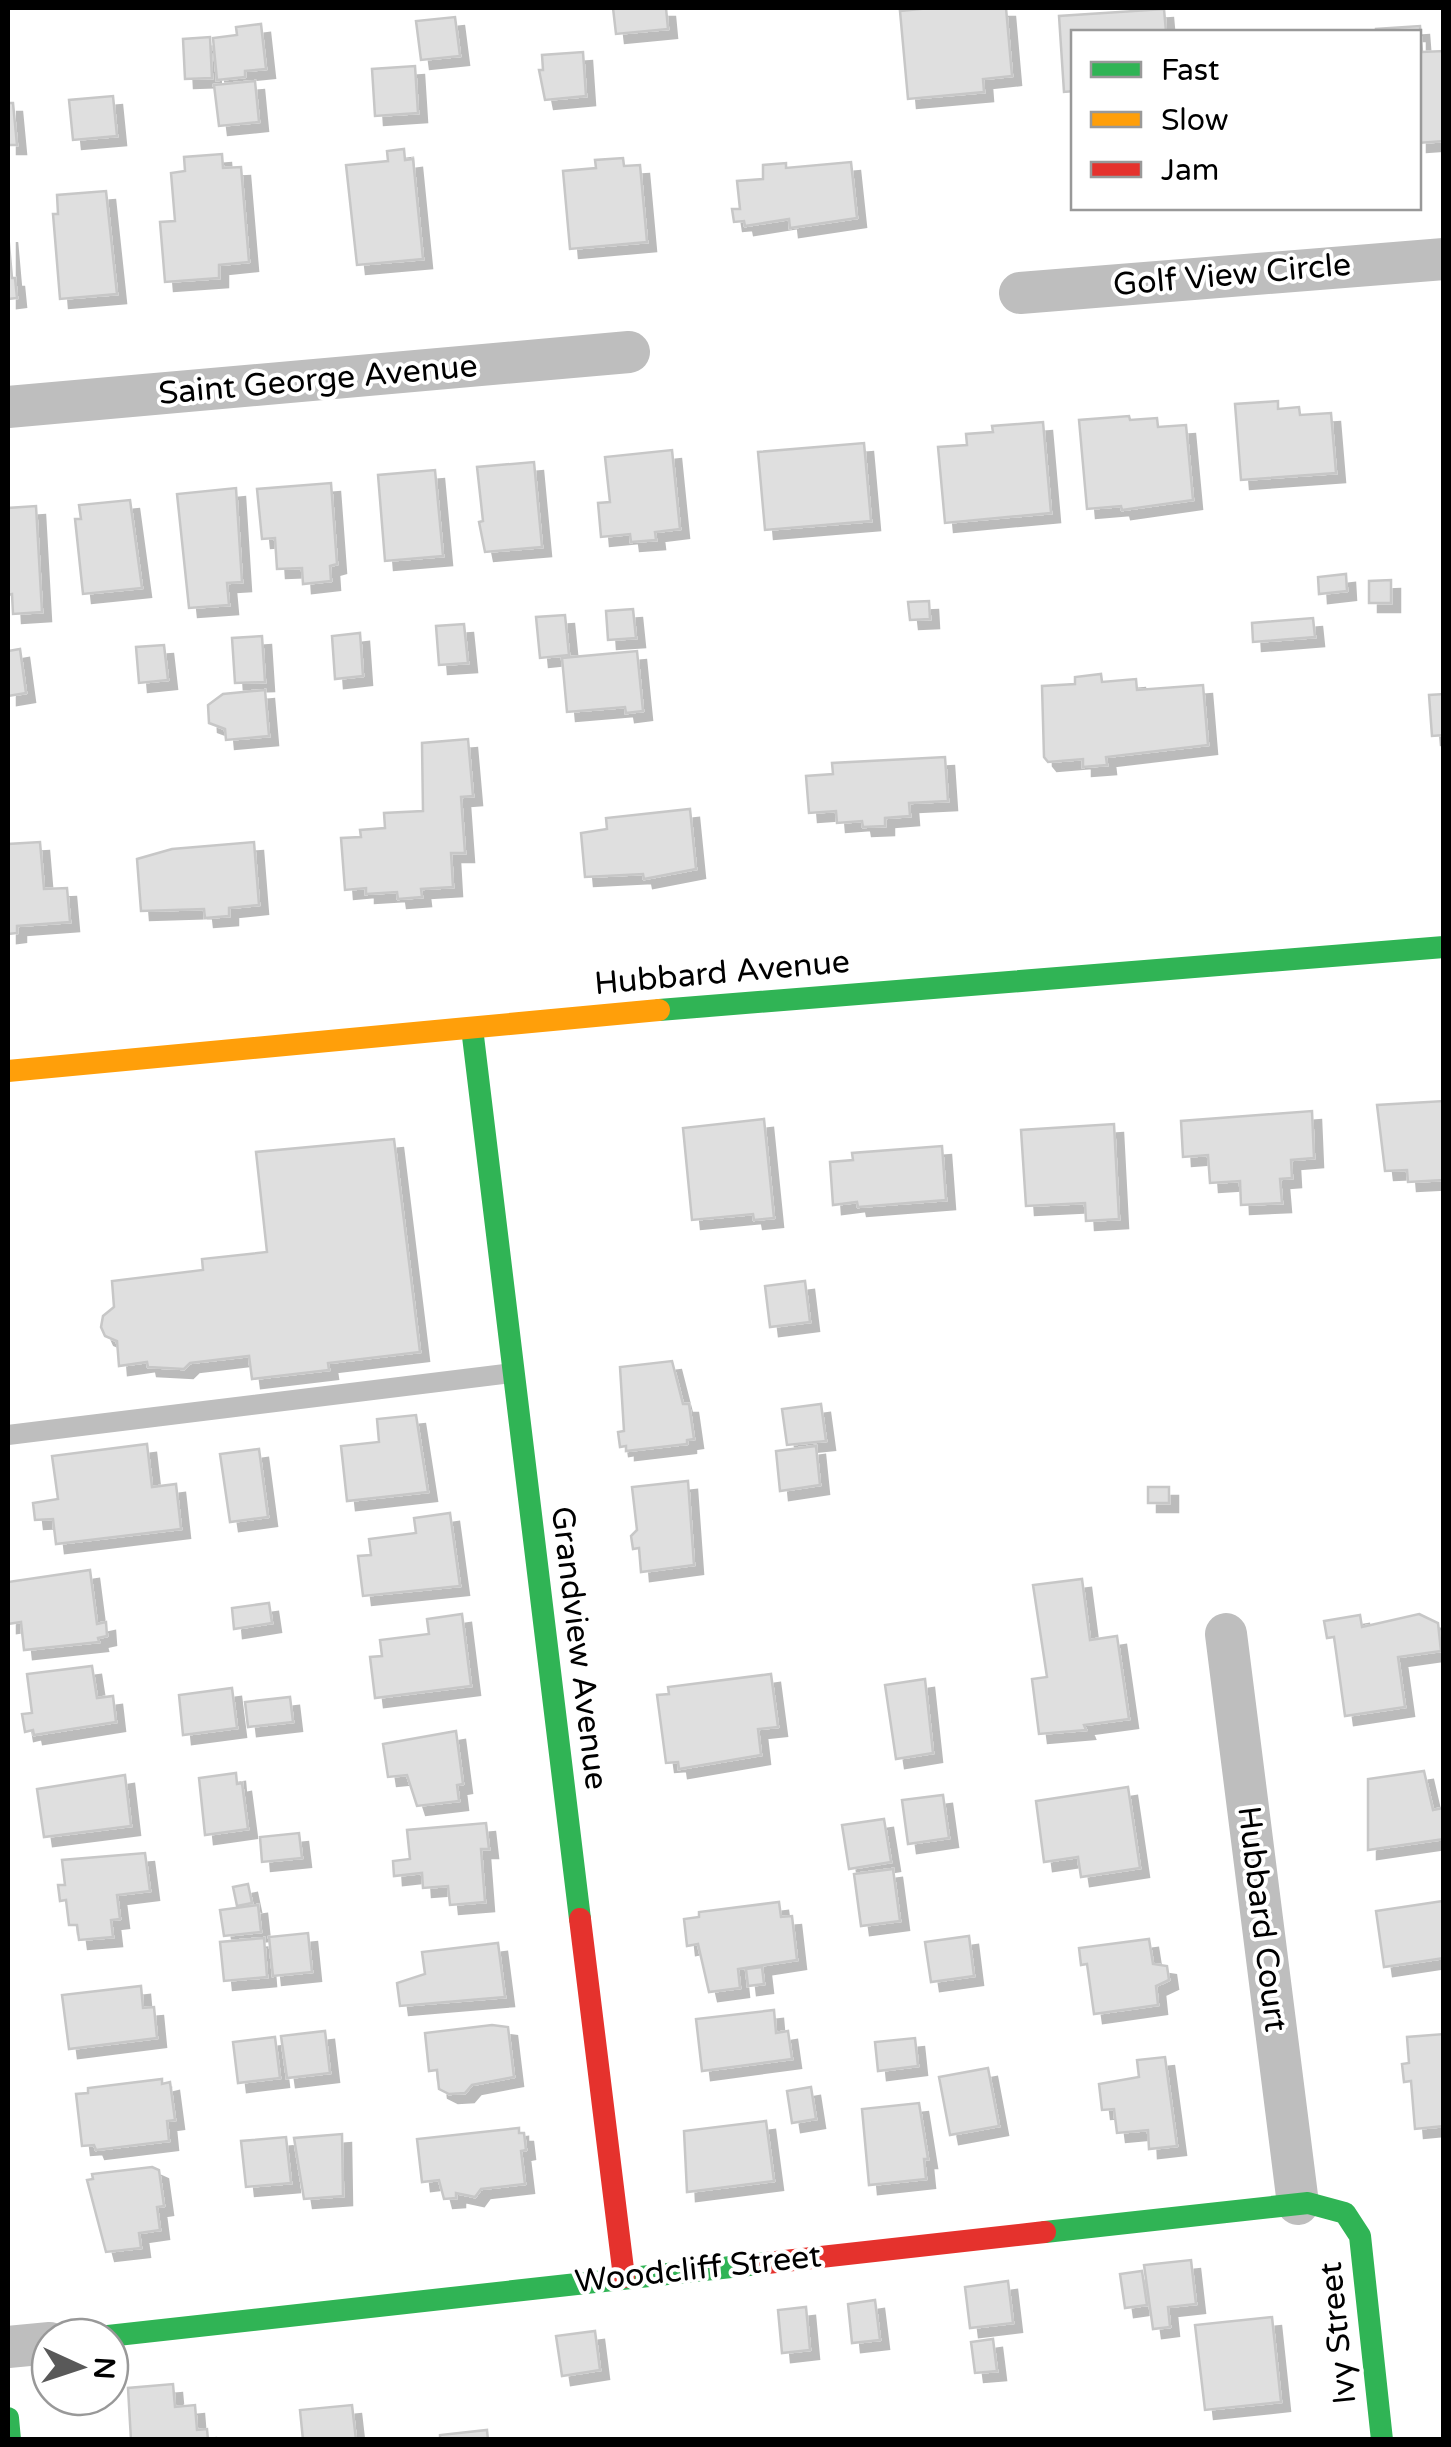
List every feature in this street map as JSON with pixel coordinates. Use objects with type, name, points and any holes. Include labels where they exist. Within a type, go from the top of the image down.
[{"type":"street","name":"Golf View Circle","points":[[1020,294],[1444,259]]},
{"type":"street","name":"Saint George Avenue","points":[[8,407],[629,352]]},
{"type":"street","name":"Hubbard Avenue","points":[[8,1071],[1444,947]]},
{"type":"street","name":"Grandview Avenue","points":[[472,1028],[624,2277]]},
{"type":"street","name":"Hubbard Court","points":[[1226,1634],[1298,2204]]},
{"type":"street","name":"Woodcliff Street","points":[[130,2333],[1298,2204]]},
{"type":"street","name":"Ivy Street","points":[[1298,2204],[1321,2204],[1345,2213],[1360,2236],[1382,2440]]},
{"type":"street","points":[[8,2418],[10,2440]]},
{"type":"lane","points":[[8,1435],[512,1373]]},
{"type":"building","points":[[613,8],[666,8],[668,29],[616,34]]},
{"type":"building","points":[[1006,8],[1012,76],[983,79],[984,92],[908,99],[900,11]]},
{"type":"building","points":[[1164,9],[1166,30],[1071,30],[1071,91],[1064,92],[1059,16]]},
{"type":"building","points":[[455,17],[460,56],[421,60],[416,21]]},
{"type":"building","points":[[261,24],[266,69],[245,71],[245,77],[217,80],[213,38],[237,35],[236,27]]},
{"type":"building","points":[[1420,26],[1420,30],[1376,30]]},
{"type":"building","points":[[210,37],[212,78],[185,79],[183,39]]},
{"type":"building","points":[[1421,39],[1422,52],[1444,51],[1444,141],[1421,143]]},
{"type":"building","points":[[583,52],[586,96],[545,100],[539,70],[543,70],[542,55]]},
{"type":"building","points":[[415,66],[418,113],[375,116],[372,69]]},
{"type":"building","points":[[255,81],[259,122],[219,126],[214,85]]},
{"type":"building","points":[[113,96],[117,136],[73,140],[69,100]]},
{"type":"building","points":[[8,103],[13,103],[17,145],[8,145]]},
{"type":"building","points":[[404,149],[405,160],[413,159],[423,259],[357,265],[346,165],[388,161],[387,151]]},
{"type":"building","points":[[222,154],[223,168],[241,167],[249,262],[219,265],[219,278],[165,282],[160,222],[175,221],[171,173],[185,171],[184,157]]},
{"type":"building","points":[[623,158],[624,166],[640,165],[647,242],[570,249],[563,171],[596,168],[595,160]]},
{"type":"building","points":[[851,162],[857,218],[790,228],[789,219],[745,226],[744,221],[734,222],[732,209],[740,209],[737,181],[763,179],[763,165],[786,163],[786,168]]},
{"type":"building","points":[[106,191],[117,294],[60,299],[53,214],[58,214],[57,195]]},
{"type":"building","points":[[8,233],[17,298],[8,299]]},
{"type":"building","points":[[1278,401],[1278,409],[1299,407],[1300,415],[1331,413],[1336,473],[1241,480],[1235,404]]},
{"type":"building","points":[[1129,416],[1130,420],[1157,418],[1158,427],[1186,425],[1193,500],[1122,510],[1121,506],[1087,509],[1079,420]]},
{"type":"building","points":[[1043,422],[1051,513],[945,523],[938,447],[967,445],[966,434],[993,432],[992,426]]},
{"type":"building","points":[[864,443],[871,521],[765,530],[758,452]]},
{"type":"building","points":[[672,450],[680,529],[655,532],[656,540],[631,542],[630,534],[601,537],[598,503],[610,502],[605,457]]},
{"type":"building","points":[[534,462],[542,547],[485,552],[479,522],[483,521],[477,467]]},
{"type":"building","points":[[435,470],[443,556],[385,561],[378,475]]},
{"type":"building","points":[[331,483],[337,564],[330,566],[331,581],[303,584],[302,568],[277,569],[275,538],[262,539],[257,489]]},
{"type":"building","points":[[236,488],[242,582],[227,583],[229,605],[189,608],[177,494]]},
{"type":"building","points":[[130,500],[142,588],[83,594],[75,519],[81,519],[79,505]]},
{"type":"building","points":[[36,506],[42,612],[13,614],[12,594],[8,595],[8,508]]},
{"type":"building","points":[[1346,574],[1347,591],[1319,594],[1318,577]]},
{"type":"building","points":[[1391,580],[1391,603],[1369,603],[1369,581]]},
{"type":"building","points":[[929,601],[930,619],[910,620],[908,602]]},
{"type":"building","points":[[633,609],[636,638],[608,640],[606,611]]},
{"type":"building","points":[[565,615],[569,655],[540,658],[536,617]]},
{"type":"building","points":[[1313,618],[1315,637],[1253,642],[1252,623]]},
{"type":"building","points":[[464,624],[468,663],[439,665],[436,626]]},
{"type":"building","points":[[360,633],[363,676],[335,679],[332,636]]},
{"type":"building","points":[[262,636],[265,682],[235,683],[232,638]]},
{"type":"building","points":[[164,645],[168,680],[139,683],[136,647]]},
{"type":"building","points":[[20,649],[26,693],[8,696],[8,651]]},
{"type":"building","points":[[637,651],[643,711],[626,713],[625,707],[567,712],[562,658]]},
{"type":"building","points":[[1101,674],[1102,682],[1136,679],[1137,690],[1203,685],[1208,745],[1106,757],[1107,765],[1083,767],[1083,759],[1048,762],[1044,757],[1042,686],[1075,684],[1075,677]]},
{"type":"building","points":[[265,690],[269,736],[226,740],[225,729],[209,723],[208,705],[223,694]]},
{"type":"building","points":[[1444,694],[1444,735],[1432,736],[1429,695]]},
{"type":"building","points":[[468,739],[473,796],[461,797],[465,853],[451,853],[453,887],[421,889],[422,897],[398,899],[397,892],[366,894],[366,888],[345,890],[341,838],[361,837],[360,830],[385,828],[384,813],[423,811],[422,743]]},
{"type":"building","points":[[945,757],[948,801],[909,803],[910,816],[885,818],[885,826],[863,827],[862,821],[837,823],[836,811],[809,813],[806,776],[833,774],[832,763]]},
{"type":"building","points":[[690,809],[696,869],[644,879],[643,874],[585,877],[581,833],[607,829],[606,818]]},
{"type":"building","points":[[40,842],[44,889],[67,888],[70,922],[17,926],[17,933],[8,934],[8,844]]},
{"type":"building","points":[[254,842],[259,905],[229,908],[229,916],[205,918],[204,909],[141,911],[137,859],[172,849]]},
{"type":"building","points":[[1444,1101],[1444,1180],[1408,1182],[1407,1170],[1385,1171],[1377,1105]]},
{"type":"building","points":[[1312,1111],[1314,1158],[1291,1160],[1292,1178],[1280,1179],[1282,1203],[1241,1205],[1240,1181],[1210,1183],[1208,1155],[1183,1157],[1181,1121]]},
{"type":"building","points":[[764,1119],[774,1218],[754,1220],[753,1214],[692,1220],[683,1128]]},
{"type":"building","points":[[1114,1124],[1119,1219],[1086,1221],[1085,1203],[1026,1206],[1021,1130]]},
{"type":"building","points":[[394,1139],[420,1352],[328,1363],[329,1370],[252,1379],[249,1356],[190,1363],[184,1369],[148,1367],[147,1362],[119,1366],[117,1341],[105,1336],[101,1327],[103,1316],[114,1307],[112,1281],[203,1270],[202,1259],[267,1252],[256,1152]]},
{"type":"building","points":[[942,1146],[946,1200],[858,1207],[857,1202],[833,1205],[830,1162],[853,1160],[852,1153]]},
{"type":"building","points":[[805,1281],[810,1322],[770,1327],[765,1286]]},
{"type":"building","points":[[672,1361],[683,1404],[689,1404],[694,1439],[687,1440],[687,1444],[626,1451],[626,1446],[620,1447],[618,1432],[624,1431],[620,1367]]},
{"type":"building","points":[[821,1404],[826,1441],[787,1445],[782,1409]]},
{"type":"building","points":[[416,1415],[428,1492],[347,1501],[341,1446],[379,1442],[377,1419]]},
{"type":"building","points":[[147,1444],[152,1487],[176,1484],[181,1529],[56,1544],[53,1519],[35,1520],[33,1503],[58,1499],[52,1456]]},
{"type":"building","points":[[816,1446],[820,1485],[780,1491],[776,1451]]},
{"type":"building","points":[[259,1449],[268,1517],[230,1522],[220,1454]]},
{"type":"building","points":[[688,1481],[694,1565],[641,1572],[639,1548],[633,1549],[631,1536],[637,1530],[632,1487]]},
{"type":"building","points":[[1148,1487],[1169,1487],[1169,1503],[1148,1503]]},
{"type":"building","points":[[450,1513],[460,1586],[363,1596],[358,1556],[371,1555],[369,1539],[416,1533],[414,1518]]},
{"type":"building","points":[[90,1570],[97,1624],[106,1622],[107,1636],[98,1638],[99,1642],[24,1650],[21,1622],[8,1624],[8,1582]]},
{"type":"building","points":[[1082,1579],[1090,1640],[1117,1636],[1129,1719],[1084,1725],[1086,1730],[1039,1734],[1032,1679],[1047,1677],[1033,1585]]},
{"type":"building","points":[[269,1603],[272,1623],[234,1629],[232,1608]]},
{"type":"building","points":[[462,1614],[471,1686],[375,1698],[370,1657],[382,1656],[380,1640],[429,1634],[427,1619]]},
{"type":"building","points":[[1419,1614],[1438,1623],[1441,1651],[1398,1657],[1405,1707],[1345,1716],[1334,1637],[1327,1638],[1324,1621],[1360,1615],[1362,1627]]},
{"type":"building","points":[[92,1666],[97,1698],[113,1696],[116,1722],[34,1735],[33,1730],[25,1732],[22,1714],[32,1713],[27,1674]]},
{"type":"building","points":[[771,1674],[778,1727],[758,1729],[761,1755],[679,1769],[678,1762],[666,1763],[657,1695],[669,1694],[668,1687]]},
{"type":"building","points":[[925,1679],[933,1753],[896,1759],[885,1685]]},
{"type":"building","points":[[232,1688],[237,1728],[183,1735],[179,1695]]},
{"type":"building","points":[[290,1697],[293,1722],[248,1727],[245,1702]]},
{"type":"building","points":[[456,1731],[463,1784],[457,1785],[459,1801],[417,1806],[407,1775],[388,1777],[383,1744]]},
{"type":"building","points":[[1424,1771],[1433,1810],[1443,1808],[1444,1839],[1368,1850],[1368,1779]]},
{"type":"building","points":[[236,1773],[237,1784],[242,1783],[248,1829],[205,1835],[199,1778]]},
{"type":"building","points":[[125,1775],[131,1826],[44,1837],[37,1789]]},
{"type":"building","points":[[1128,1787],[1140,1868],[1081,1877],[1078,1857],[1044,1862],[1036,1801]]},
{"type":"building","points":[[943,1795],[949,1838],[908,1844],[902,1800]]},
{"type":"building","points":[[884,1819],[891,1862],[849,1869],[842,1825]]},
{"type":"building","points":[[486,1823],[489,1849],[481,1849],[485,1902],[450,1905],[448,1886],[423,1888],[422,1873],[394,1876],[393,1861],[410,1859],[407,1830]]},
{"type":"building","points":[[299,1833],[302,1858],[262,1862],[260,1837]]},
{"type":"building","points":[[145,1853],[150,1891],[117,1895],[120,1919],[111,1920],[113,1937],[79,1940],[77,1925],[69,1925],[66,1900],[60,1901],[58,1885],[65,1885],[62,1860]]},
{"type":"building","points":[[893,1869],[900,1921],[861,1926],[854,1874]]},
{"type":"building","points":[[248,1884],[252,1903],[237,1906],[233,1887]]},
{"type":"building","points":[[1443,1901],[1444,1958],[1384,1967],[1376,1911]]},
{"type":"building","points":[[779,1902],[781,1917],[792,1916],[797,1960],[738,1969],[740,1988],[709,1992],[698,1944],[687,1946],[684,1919],[699,1917],[699,1912]]},
{"type":"building","points":[[258,1905],[261,1932],[224,1936],[220,1910]]},
{"type":"building","points":[[308,1933],[312,1972],[273,1976],[269,1937]]},
{"type":"building","points":[[969,1936],[974,1976],[931,1982],[925,1942]]},
{"type":"building","points":[[264,1938],[267,1977],[224,1981],[220,1942]]},
{"type":"building","points":[[1149,1939],[1153,1964],[1167,1966],[1169,1980],[1156,1986],[1158,2005],[1094,2014],[1087,1964],[1081,1965],[1079,1948]]},
{"type":"building","points":[[498,1943],[505,1997],[400,2006],[397,1983],[425,1974],[422,1952]]},
{"type":"building","points":[[762,1967],[764,1984],[748,1986],[746,1969]]},
{"type":"building","points":[[141,1986],[143,2008],[154,2007],[157,2038],[69,2049],[62,1995]]},
{"type":"building","points":[[774,2010],[776,2033],[788,2031],[792,2059],[702,2071],[696,2019]]},
{"type":"building","points":[[492,2025],[508,2027],[514,2077],[472,2085],[465,2093],[449,2094],[439,2089],[437,2070],[429,2071],[425,2033]]},
{"type":"building","points":[[325,2031],[330,2073],[287,2078],[281,2036]]},
{"type":"building","points":[[1444,2034],[1444,2126],[1415,2129],[1411,2081],[1404,2082],[1402,2064],[1409,2063],[1407,2037]]},
{"type":"building","points":[[275,2037],[280,2078],[238,2083],[233,2042]]},
{"type":"building","points":[[915,2038],[918,2066],[878,2071],[875,2042]]},
{"type":"building","points":[[1165,2057],[1177,2146],[1149,2149],[1148,2130],[1117,2133],[1114,2109],[1102,2110],[1099,2084],[1139,2077],[1137,2060]]},
{"type":"building","points":[[988,2068],[999,2126],[950,2135],[939,2077]]},
{"type":"building","points":[[162,2079],[162,2084],[170,2082],[175,2120],[167,2121],[169,2141],[96,2150],[94,2145],[82,2146],[76,2094],[88,2093],[88,2088]]},
{"type":"building","points":[[811,2087],[816,2119],[792,2123],[787,2091]]},
{"type":"building","points":[[919,2103],[928,2159],[924,2159],[926,2179],[869,2185],[862,2109]]},
{"type":"building","points":[[766,2121],[774,2181],[687,2192],[684,2131]]},
{"type":"building","points":[[519,2128],[519,2133],[524,2133],[526,2150],[521,2151],[525,2184],[481,2189],[475,2197],[456,2193],[456,2198],[444,2199],[439,2180],[422,2182],[417,2139]]},
{"type":"building","points":[[342,2134],[343,2196],[304,2199],[294,2138]]},
{"type":"building","points":[[286,2137],[291,2183],[246,2187],[241,2141]]},
{"type":"building","points":[[152,2167],[159,2170],[164,2206],[157,2207],[160,2230],[139,2233],[141,2248],[106,2252],[87,2180],[93,2179],[92,2174]]},
{"type":"building","points":[[1191,2260],[1196,2304],[1168,2307],[1170,2327],[1153,2329],[1144,2265]]},
{"type":"building","points":[[1142,2271],[1147,2305],[1125,2308],[1120,2274]]},
{"type":"building","points":[[1008,2281],[1013,2323],[970,2328],[965,2287]]},
{"type":"building","points":[[875,2300],[880,2340],[852,2343],[848,2304]]},
{"type":"building","points":[[806,2307],[810,2350],[782,2353],[778,2310]]},
{"type":"building","points":[[1272,2317],[1281,2402],[1205,2410],[1195,2325]]},
{"type":"building","points":[[595,2331],[600,2370],[562,2376],[556,2336]]},
{"type":"building","points":[[993,2339],[997,2371],[975,2373],[971,2342]]},
{"type":"building","points":[[173,2384],[175,2407],[195,2405],[197,2430],[207,2429],[208,2440],[131,2440],[130,2388]]},
{"type":"building","points":[[352,2405],[356,2440],[303,2440],[300,2410]]},
{"type":"building","points":[[487,2430],[488,2440],[440,2440],[440,2435]]},
{"type":"traffic: fast","points":[[659,1010],[1444,947]]},
{"type":"traffic: fast","points":[[472,1028],[580,1919]]},
{"type":"traffic: fast","points":[[1045,2232],[1308,2203],[1345,2213],[1360,2236],[1382,2440]]},
{"type":"traffic: fast","points":[[130,2334],[767,2263]]},
{"type":"traffic: fast","points":[[8,2418],[10,2440]]},
{"type":"traffic: slow","points":[[8,1071],[659,1010]]},
{"type":"traffic: jam","points":[[580,1919],[624,2277]]},
{"type":"traffic: jam","points":[[767,2263],[1045,2232]]}]
